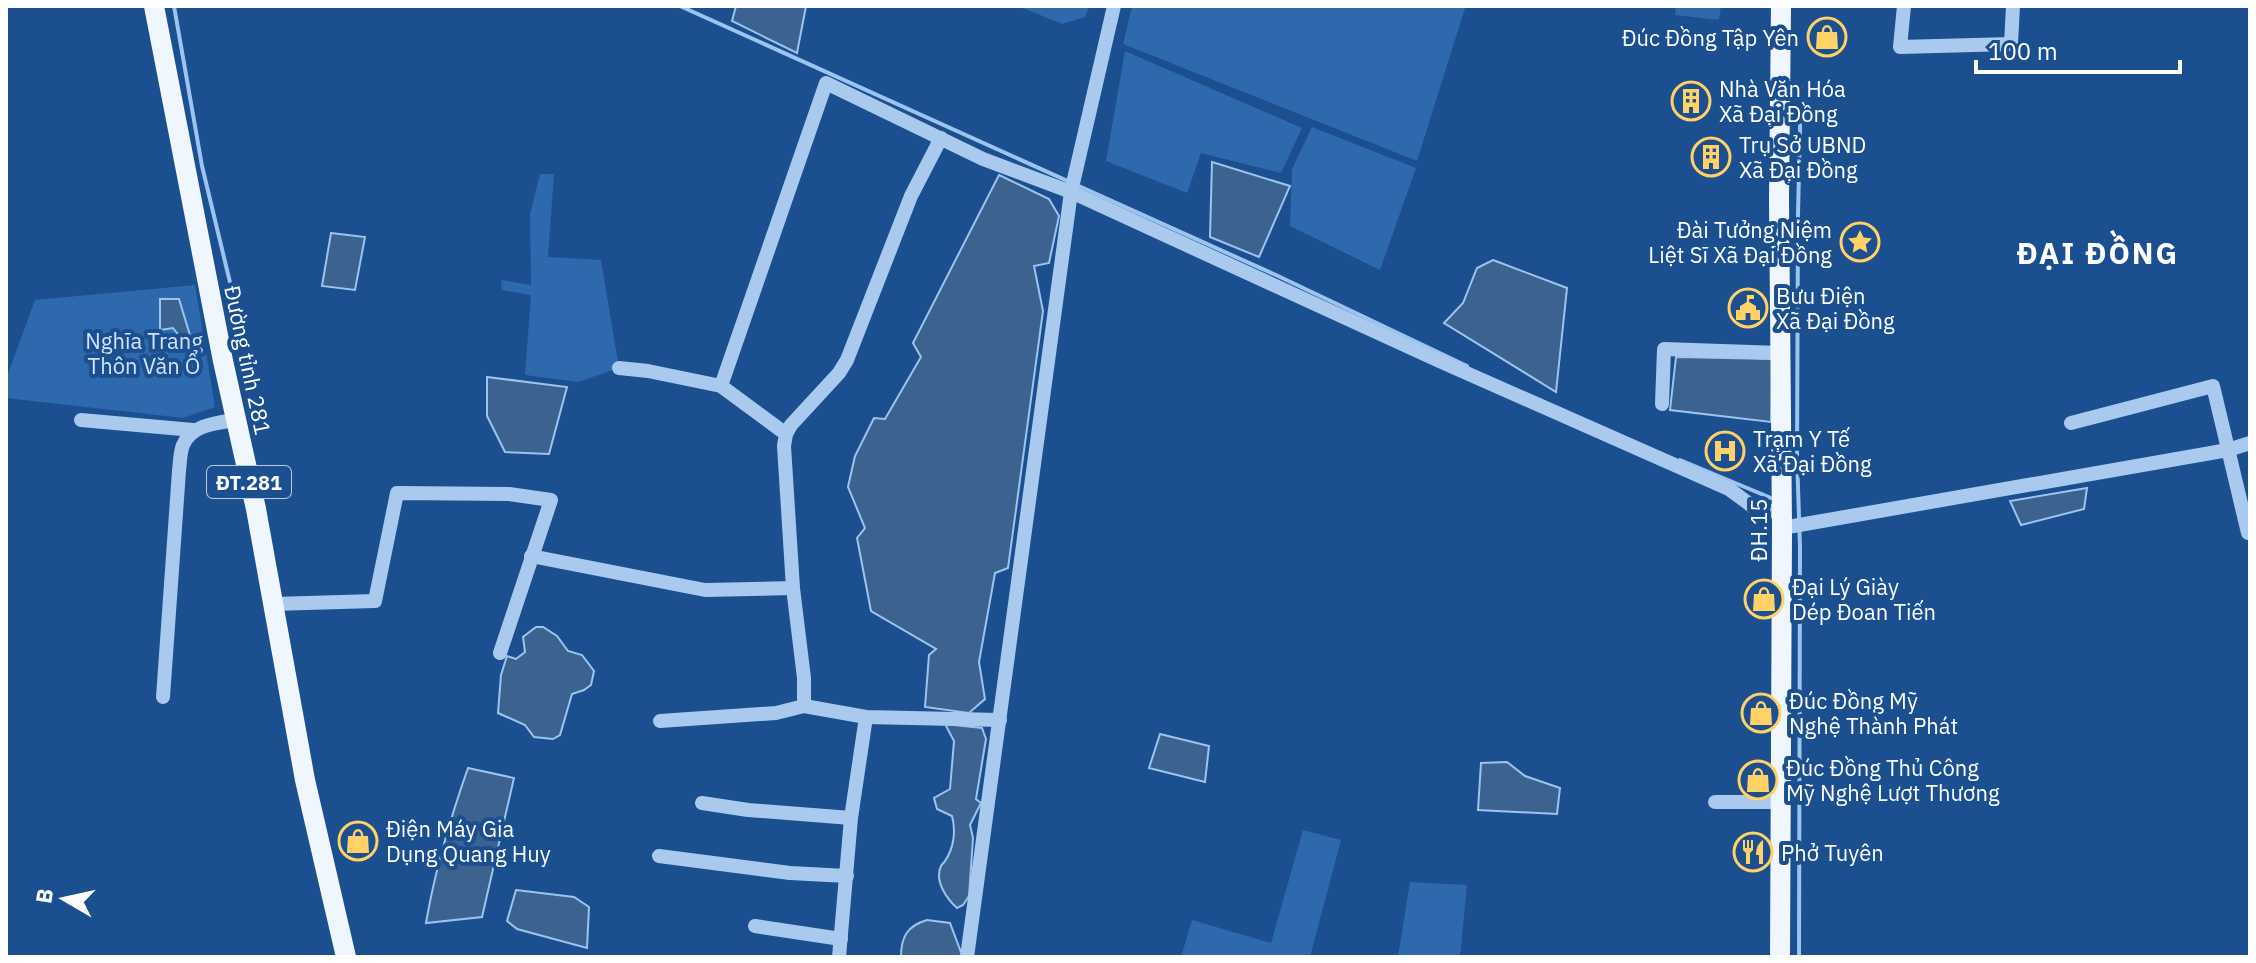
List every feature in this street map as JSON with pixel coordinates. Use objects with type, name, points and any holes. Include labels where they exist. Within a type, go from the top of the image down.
[{"type":"main road","name":"Đường tỉnh 281","points":[[154,6],[235,420],[256,509],[305,780],[346,957]]},
{"type":"main road","name":"ĐH.15","points":[[1780,957],[1782,521],[1775,447],[1780,353],[1775,319],[1775,252],[1781,6]]},
{"type":"street","points":[[967,957],[1071,192],[1114,6]]},
{"type":"street","points":[[1904,6],[1900,47],[2011,44],[2013,6]]},
{"type":"street","points":[[721,386],[826,83],[983,159],[1071,192],[1437,360],[1729,489],[1752,506],[1782,521],[2228,450],[2250,443]]},
{"type":"street","points":[[804,706],[804,678],[793,588],[784,446],[786,434],[847,360],[911,196],[941,138]]},
{"type":"street","points":[[1662,404],[1664,349],[1780,353]]},
{"type":"street","points":[[619,368],[721,386],[786,434]]},
{"type":"street","points":[[2071,423],[2213,386],[2248,533]]},
{"type":"street","points":[[81,420],[193,430],[235,420]]},
{"type":"street","points":[[163,697],[179,471],[183,444],[193,430]]},
{"type":"street","points":[[273,604],[375,601],[397,493],[509,494],[551,500],[500,653]]},
{"type":"street","points":[[531,556],[705,590],[793,588]]},
{"type":"street","points":[[660,721],[776,713],[804,706],[866,717],[1000,720]]},
{"type":"street","points":[[839,957],[851,818],[866,717]]},
{"type":"street","points":[[1715,802],[1781,802]]},
{"type":"street","points":[[702,803],[851,818]]},
{"type":"street","points":[[659,856],[790,873],[847,876]]},
{"type":"street","points":[[755,926],[841,939]]},
{"type":"green space","points":[[1018,6],[1089,6],[1085,17],[1062,24]]},
{"type":"green space","points":[[1132,6],[1465,8],[1417,161],[1123,44]]},
{"type":"green space","points":[[1676,6],[1721,6],[1719,20],[1675,15]]},
{"type":"green space","points":[[1125,51],[1302,128],[1281,173],[1201,153],[1187,193],[1106,161]]},
{"type":"green space","points":[[1312,127],[1416,168],[1380,270],[1290,226],[1292,169]]},
{"type":"green space","points":[[540,174],[554,174],[548,257],[601,260],[619,368],[578,382],[525,375],[531,295],[502,290],[501,280],[531,285],[530,214]]},
{"type":"green space","name":"Nghĩa Trang Thôn Văn Ổ","points":[[195,285],[215,407],[183,418],[6,398],[6,379],[35,300]]},
{"type":"green space","points":[[1303,830],[1341,840],[1310,957],[1181,957],[1192,920],[1271,943]]},
{"type":"green space","points":[[1410,882],[1467,885],[1460,957],[1398,957]]},
{"type":"shaded area","points":[[736,6],[806,6],[797,53],[732,21]]},
{"type":"shaded area","points":[[1212,162],[1290,186],[1259,257],[1210,237]]},
{"type":"shaded area","points":[[999,175],[1049,199],[1059,216],[1049,263],[1034,266],[1043,311],[1008,568],[995,573],[979,662],[985,699],[969,713],[925,707],[929,655],[936,649],[871,611],[857,538],[865,528],[848,487],[855,456],[874,418],[885,419],[921,357],[913,343]]},
{"type":"shaded area","points":[[331,233],[365,237],[355,290],[322,286]]},
{"type":"shaded area","points":[[1493,260],[1567,288],[1556,392],[1444,323],[1463,303],[1477,268]]},
{"type":"shaded area","points":[[160,299],[179,299],[192,342],[183,341],[173,328],[160,330]]},
{"type":"shaded area","points":[[1676,357],[1772,359],[1771,422],[1670,410]]},
{"type":"shaded area","points":[[487,377],[567,387],[549,454],[505,452],[487,416]]},
{"type":"shaded area","points":[[2087,488],[2084,509],[2021,525],[2010,501]]},
{"type":"shaded area","points":[[536,627],[543,627],[557,636],[568,651],[582,655],[594,671],[591,685],[572,694],[560,735],[553,739],[534,737],[525,725],[498,713],[501,675],[507,656],[516,659],[525,652],[523,637]]},
{"type":"shaded area","points":[[945,724],[982,728],[986,739],[976,799],[981,803],[970,825],[973,838],[969,896],[957,908],[946,895],[939,878],[954,833],[952,816],[937,809],[934,798],[950,789],[954,741]]},
{"type":"shaded area","points":[[1160,734],[1209,746],[1205,782],[1149,768]]},
{"type":"shaded area","points":[[1507,762],[1525,776],[1560,788],[1557,814],[1478,810],[1481,763]]},
{"type":"shaded area","points":[[468,768],[514,778],[482,917],[426,923],[444,845]]},
{"type":"shaded area","points":[[516,890],[574,897],[589,907],[587,948],[517,929],[507,921]]},
{"type":"shaded area","points":[[927,920],[950,923],[962,955],[901,957],[906,933]]},
{"type":"waterway","points":[[174,6],[202,166],[234,299]]},
{"type":"waterway","points":[[680,6],[1278,276],[1467,366]]},
{"type":"waterway","points":[[1799,957],[1800,547],[1797,457],[1801,87]]},
{"type":"waterway","points":[[1680,460],[1771,498]]},
{"type":"place","name":"Đúc Đồng Tập Yên","points":[[1827,37]]},
{"type":"place","name":"Nhà Văn Hóa Xã Đại Đồng","points":[[1691,101]]},
{"type":"place","name":"Trụ Sở UBND Xã Đại Đồng","points":[[1711,157]]},
{"type":"place","name":"Đài Tưởng Niệm Liệt Sĩ Xã Đại Đồng","points":[[1860,242]]},
{"type":"place","name":"Bưu Điện Xã Đại Đồng","points":[[1748,308]]},
{"type":"place","name":"Trạm Y Tế Xã Đại Đồng","points":[[1725,451]]},
{"type":"place","name":"Đại Lý Giày Dép Đoan Tiến","points":[[1764,599]]},
{"type":"place","name":"Đúc Đồng Mỹ Nghệ Thành Phát","points":[[1761,713]]},
{"type":"place","name":"Đúc Đồng Thủ Công Mỹ Nghệ Lượt Thương","points":[[1758,780]]},
{"type":"place","name":"Điện Máy Gia Dụng Quang Huy","points":[[358,841]]},
{"type":"place","name":"Phở Tuyên","points":[[1753,852]]},
{"type":"district","name":"ĐẠI ĐỒNG","points":[[2098,252]]}]
